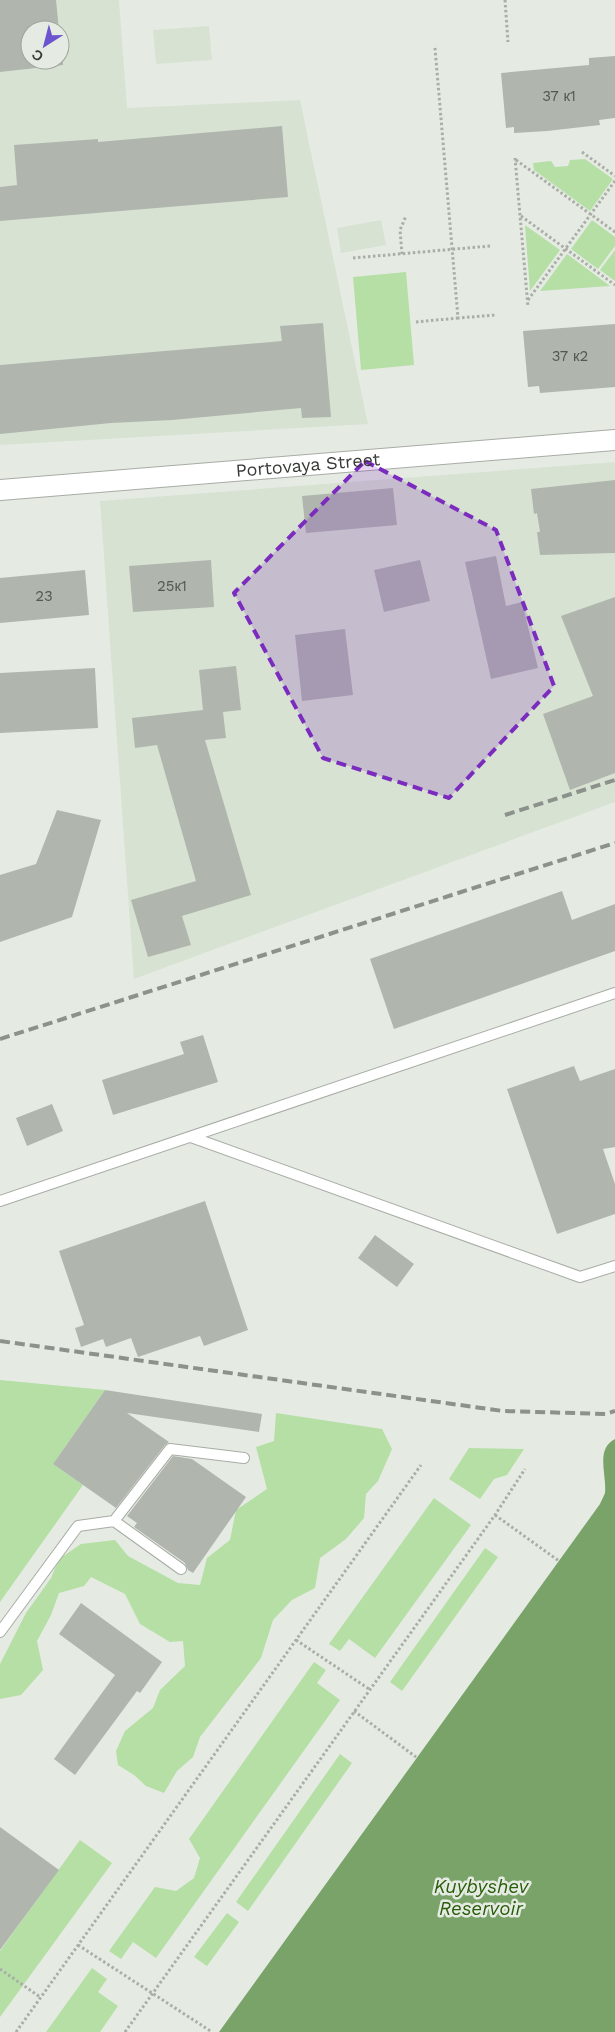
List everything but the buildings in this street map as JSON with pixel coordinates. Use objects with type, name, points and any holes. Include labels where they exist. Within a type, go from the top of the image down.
[{"type":"street","name":"Portovaya Street","points":[[0,490],[615,440]]},
{"type":"lane","points":[[0,1202],[615,993]]},
{"type":"lane","points":[[191,1137],[580,1277],[615,1266]]},
{"type":"lane","points":[[114,1521],[170,1448],[244,1458]]},
{"type":"lane","points":[[0,1632],[78,1526],[114,1521],[181,1569]]},
{"type":"path","points":[[505,0],[508,42]]},
{"type":"path","points":[[435,48],[458,318]]},
{"type":"path","points":[[582,152],[615,176]]},
{"type":"path","points":[[528,306],[516,159],[615,232]]},
{"type":"path","points":[[528,300],[615,180]]},
{"type":"path","points":[[402,254],[400,230],[406,216]]},
{"type":"path","points":[[520,216],[615,285]]},
{"type":"path","points":[[354,258],[490,246]]},
{"type":"path","points":[[416,322],[496,315]]},
{"type":"path","points":[[16,2032],[422,1465]]},
{"type":"path","points":[[125,2032],[496,1514],[525,1468]]},
{"type":"path","points":[[496,1514],[559,1561]]},
{"type":"path","points":[[296,1640],[369,1689]]},
{"type":"path","points":[[354,1711],[416,1757]]},
{"type":"path","points":[[78,1945],[212,2032]]},
{"type":"path","points":[[0,1969],[40,1998]]},
{"type":"highlighted area","points":[[365,461],[496,530],[554,686],[449,798],[323,758],[234,593]]},
{"type":"shaded area","points":[[0,0],[119,0],[127,108],[300,100],[368,424],[0,445]]},
{"type":"shaded area","points":[[209,26],[212,60],[156,64],[153,30]]},
{"type":"shaded area","points":[[585,159],[613,179],[590,211],[534,170],[533,163],[551,161],[555,167],[568,166],[570,160]]},
{"type":"shaded area","points":[[381,220],[386,245],[341,253],[337,228]]},
{"type":"shaded area","points":[[592,220],[615,237],[615,246],[598,269],[571,249]]},
{"type":"shaded area","points":[[525,225],[560,250],[530,291]]},
{"type":"shaded area","points":[[615,250],[615,281],[600,270]]},
{"type":"shaded area","points":[[567,254],[610,286],[540,291]]},
{"type":"shaded area","points":[[406,272],[414,365],[361,370],[353,277]]},
{"type":"shaded area","points":[[615,462],[615,802],[134,979],[100,501]]},
{"type":"shaded area","points":[[0,1380],[105,1390],[53,1464],[83,1485],[0,1602]]},
{"type":"shaded area","points":[[276,1413],[382,1429],[392,1449],[378,1481],[366,1494],[364,1518],[346,1539],[320,1558],[315,1588],[292,1600],[273,1620],[261,1658],[200,1737],[193,1757],[177,1771],[164,1793],[146,1786],[134,1775],[118,1765],[116,1751],[125,1731],[153,1708],[160,1690],[185,1666],[183,1641],[170,1642],[140,1624],[125,1594],[91,1577],[84,1586],[59,1593],[51,1615],[37,1641],[43,1670],[21,1695],[0,1699],[0,1664],[26,1613],[51,1578],[59,1559],[81,1544],[115,1540],[128,1556],[178,1583],[200,1585],[207,1558],[230,1540],[236,1510],[267,1489],[256,1447],[274,1441]]},
{"type":"shaded area","points":[[469,1448],[524,1449],[507,1475],[494,1479],[480,1499],[449,1479]]},
{"type":"shaded area","points":[[434,1498],[471,1525],[375,1658],[349,1639],[340,1651],[329,1644]]},
{"type":"shaded area","points":[[485,1548],[498,1557],[402,1691],[390,1682]]},
{"type":"shaded area","points":[[314,1662],[326,1670],[317,1683],[340,1700],[156,1958],[133,1942],[121,1959],[109,1951],[155,1887],[176,1891],[194,1878],[200,1858],[189,1839]]},
{"type":"shaded area","points":[[340,1754],[352,1763],[248,1911],[236,1902]]},
{"type":"shaded area","points":[[80,1840],[112,1863],[0,2017],[0,1951]]},
{"type":"shaded area","points":[[227,1913],[239,1922],[207,1966],[194,1957]]},
{"type":"shaded area","points":[[92,1968],[107,1979],[98,1992],[118,2006],[100,2032],[46,2032]]},
{"type":"water","name":"Kuybyshev Reservoir","points":[[615,1439],[615,2032],[219,2032],[600,1504],[605,1493],[603,1463],[605,1449]]},
{"type":"railway","points":[[505,815],[615,780]]},
{"type":"railway","points":[[0,1039],[615,843]]},
{"type":"railway","points":[[0,1341],[503,1411],[606,1414],[615,1411]]}]
